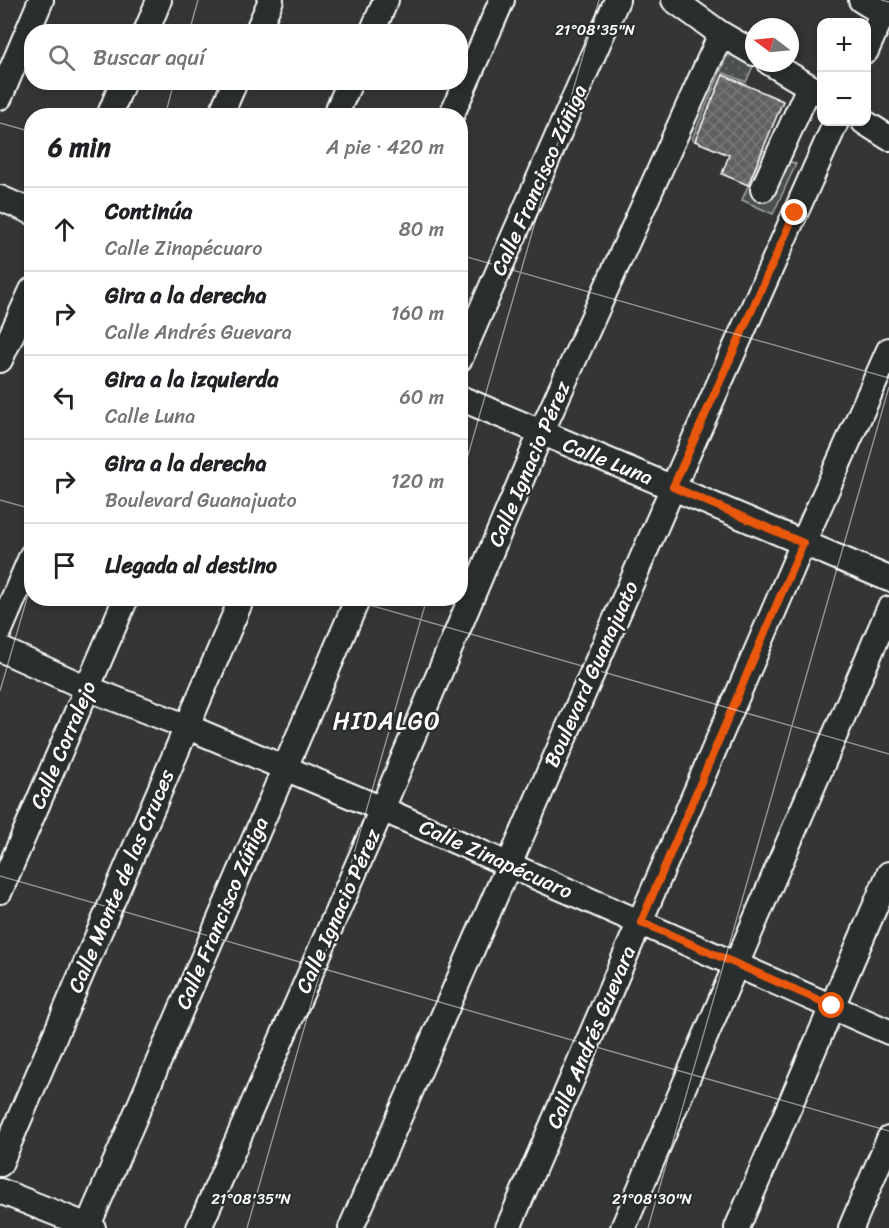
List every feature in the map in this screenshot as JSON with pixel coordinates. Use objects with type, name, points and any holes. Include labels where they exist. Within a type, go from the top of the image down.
[{"type":"street","points":[[31,24],[41,0]]},
{"type":"street","points":[[149,24],[159,0]]},
{"type":"street","points":[[260,24],[271,0]]},
{"type":"street","points":[[376,24],[386,0]]},
{"type":"street","points":[[468,76],[502,0]]},
{"type":"street","name":"Calle Francisco Zúñiga","points":[[468,341],[617,0]]},
{"type":"street","points":[[674,0],[721,34],[745,48]]},
{"type":"street","points":[[861,0],[887,10],[871,43]]},
{"type":"street","name":"Calle Ignacio Pérez","points":[[468,606],[541,433],[721,34]]},
{"type":"street","points":[[0,97],[24,40]]},
{"type":"street","points":[[763,189],[815,91],[784,72]]},
{"type":"street","points":[[112,108],[120,90]]},
{"type":"street","points":[[224,108],[231,90]]},
{"type":"street","points":[[339,108],[346,90]]},
{"type":"street","points":[[454,108],[462,90]]},
{"type":"street","name":"Boulevard Guanajuato","points":[[351,1228],[673,487],[834,126]]},
{"type":"street","points":[[870,126],[889,138]]},
{"type":"street","points":[[0,198],[24,208]]},
{"type":"street","points":[[0,360],[24,308]]},
{"type":"street","name":"Calle Andrés Guevara","points":[[508,1228],[803,543],[889,350]]},
{"type":"street","name":"Calle Luna","points":[[468,401],[889,579]]},
{"type":"street","points":[[0,630],[24,574]]},
{"type":"street","name":"Calle Corralejo","points":[[0,891],[123,606]]},
{"type":"street","name":"Calle Monte de las Cruces","points":[[0,1164],[239,606]]},
{"type":"street","name":"Calle Francisco Zúñiga","points":[[89,1227],[354,606]]},
{"type":"street","name":"Calle Ignacio Pérez","points":[[199,1228],[468,606]]},
{"type":"street","points":[[623,1228],[889,609]]},
{"type":"street","name":"Calle Zinapécuaro","points":[[0,649],[87,688],[188,727],[382,809],[889,1032]]},
{"type":"street","points":[[737,1228],[889,874]]},
{"type":"street","points":[[851,1228],[889,1139]]},
{"type":"street","points":[[0,1191],[89,1227]]},
{"type":"shaded area","points":[[730,49],[745,58],[745,72],[750,72],[746,82],[724,73],[695,141],[692,139]]},
{"type":"shaded area","points":[[763,150],[796,164],[773,214],[742,200]]},
{"type":"building","points":[[723,75],[783,101],[748,185],[722,174],[729,155],[695,141]]},
{"type":"district","name":"HIDALGO","points":[[387,721]]},
{"type":"route","points":[[795,213],[673,487],[803,543],[641,922],[832,1006]]}]
